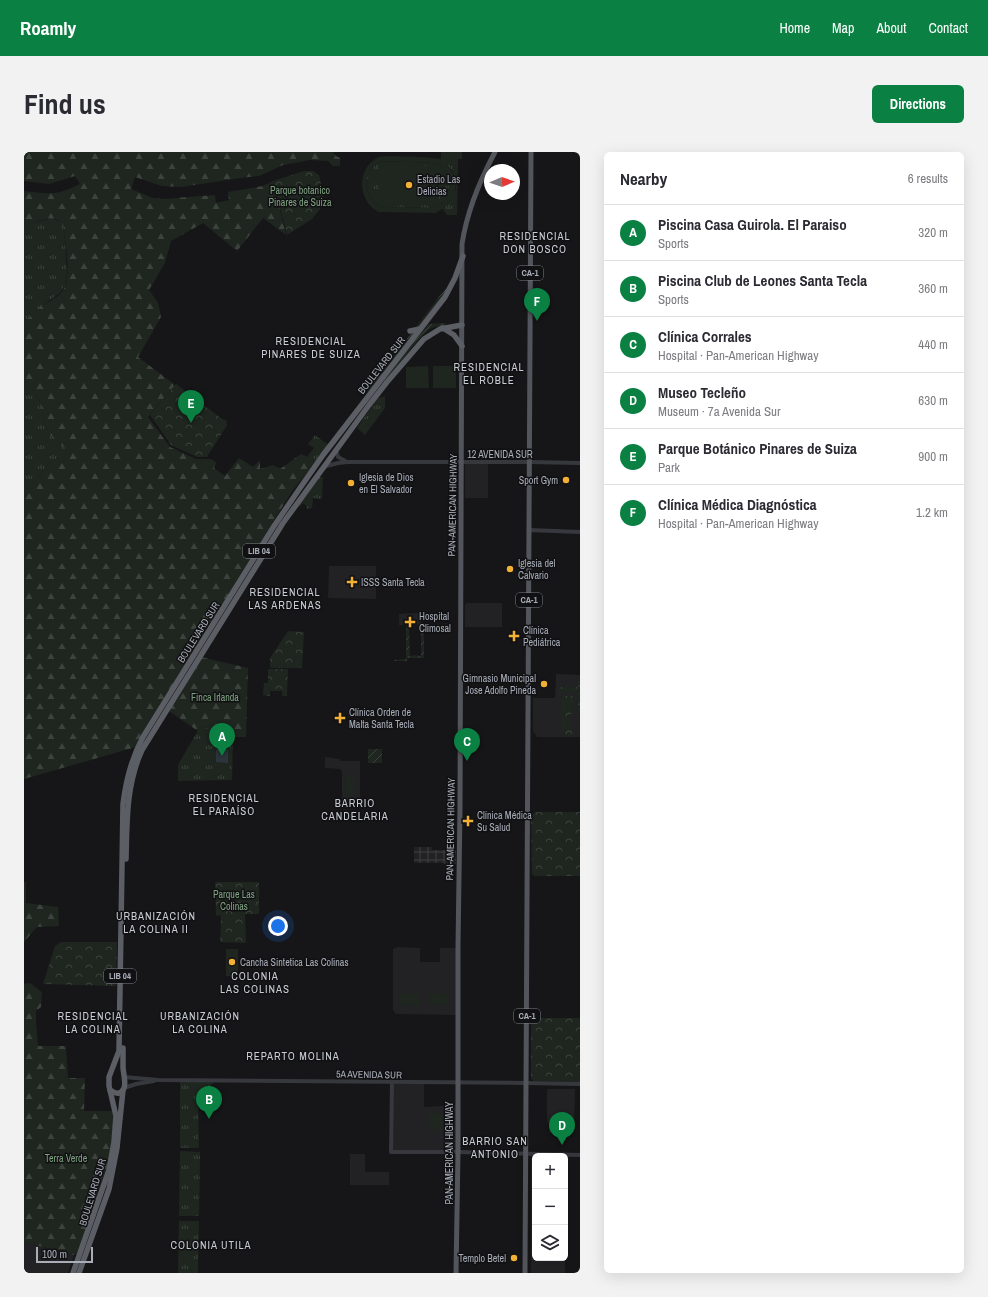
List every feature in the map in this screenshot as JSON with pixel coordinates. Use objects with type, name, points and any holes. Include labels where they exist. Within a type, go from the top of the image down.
[{"type":"highway","name":"BOULEVARD SUR","points":[[109,1075],[119,1051],[124,800],[128,775],[136,750],[274,526],[324,455],[445,297],[455,278],[463,256]]},
{"type":"highway","name":"BOULEVARD SUR","points":[[124,1075],[123,1020],[128,804],[135,766],[145,744],[283,523],[323,467],[387,382],[419,343],[433,332],[443,328],[462,326]]},
{"type":"highway","points":[[443,328],[454,335],[462,346]]},
{"type":"highway","points":[[410,331],[420,329]]},
{"type":"highway","points":[[109,1075],[116,1070],[122,1072],[124,1075]]},
{"type":"highway","name":"LIB 04","points":[[109,1075],[108,1083],[110,1090]]},
{"type":"highway","name":"LIB 04","points":[[124,1075],[124,1089]]},
{"type":"highway","name":"BOULEVARD SUR","points":[[79,1273],[111,1181],[117,1148],[124,1089]]},
{"type":"highway","points":[[110,1090],[116,1093],[124,1089]]},
{"type":"highway","name":"BOULEVARD SUR","points":[[73,1273],[109,1170],[116,1120],[116,1111],[110,1090]]},
{"type":"main road","name":"PAN-AMERICAN HIGHWAY","points":[[456,1273],[458,1152],[462,244],[468,211],[481,179],[495,152]]},
{"type":"main road","name":"CA-1","points":[[525,1273],[531,152]]},
{"type":"street","points":[[336,450],[338,457],[347,462]]},
{"type":"street","name":"12 AVENIDA SUR","points":[[323,467],[347,462],[580,463]]},
{"type":"street","points":[[529,530],[580,532]]},
{"type":"street","name":"5A AVENIDA SUR","points":[[124,1075],[158,1080],[580,1084]]},
{"type":"street","name":"5A AVENIDA SUR","points":[[124,1089],[136,1084],[158,1080]]},
{"type":"street","points":[[392,1082],[391,1152],[580,1155]]},
{"type":"shaded area","points":[[465,464],[488,464],[488,498],[465,498]]},
{"type":"shaded area","name":"ISSS Santa Tecla","points":[[329,566],[376,566],[376,599],[328,598]]},
{"type":"shaded area","points":[[467,603],[502,603],[502,627],[465,627],[465,605]]},
{"type":"shaded area","name":"Hospital Climosal","points":[[419,613],[421,625],[399,625],[399,614]]},
{"type":"shaded area","points":[[556,674],[580,675],[580,737],[537,737],[533,731],[533,698],[555,698]]},
{"type":"shaded area","points":[[216,749],[228,749],[228,763],[216,762]]},
{"type":"shaded area","points":[[325,757],[340,759],[340,761],[360,761],[360,807],[342,806],[342,771],[340,769],[325,768]]},
{"type":"shaded area","points":[[414,847],[432,847],[432,850],[456,850],[456,864],[414,863]]},
{"type":"shaded area","points":[[398,947],[420,948],[420,962],[440,962],[440,948],[459,948],[456,1015],[396,1014],[393,1010],[393,949]]},
{"type":"shaded area","points":[[393,1084],[424,1084],[424,1107],[456,1105],[457,1150],[393,1151]]},
{"type":"shaded area","points":[[547,1089],[575,1089],[574,1133],[549,1133],[549,1122],[547,1122]]},
{"type":"shaded area","points":[[350,1154],[365,1154],[365,1172],[389,1172],[389,1185],[350,1185]]},
{"type":"shaded area","points":[[532,1160],[532,1261],[565,1261],[565,1273],[531,1273]]},
{"type":"shaded area","points":[[24,1242],[74,1255],[68,1273],[24,1273]]},
{"type":"green space","points":[[24,152],[333,152],[340,158],[340,166],[333,166],[328,161],[310,160],[283,165],[259,176],[181,187],[162,186],[135,177],[131,189],[153,198],[162,199],[215,195],[216,203],[229,200],[228,192],[263,186],[273,181],[286,235],[263,218],[237,251],[203,223],[171,241],[165,263],[149,290],[158,303],[161,317],[138,357],[175,385],[148,417],[170,447],[196,459],[211,459],[216,462],[214,468],[225,476],[239,458],[253,467],[260,460],[260,469],[273,465],[280,469],[301,454],[317,461],[293,490],[272,523],[136,747],[24,779],[24,498],[34,487],[36,480],[50,461],[54,459],[63,459],[67,456],[66,449],[54,440],[49,433],[40,402],[24,374],[24,321],[37,309],[54,299],[65,287],[67,280],[67,253],[64,228],[61,222],[57,219],[52,218],[24,225],[24,191],[53,193],[65,191],[80,184],[75,176],[49,184],[24,181]]},
{"type":"green space","points":[[441,152],[462,152],[462,159],[458,159],[458,162],[445,162],[453,174],[456,183],[454,195],[446,206],[436,213],[379,212],[366,201],[363,193],[363,176],[366,168],[371,162],[379,157],[409,156],[441,159]],"holes":[[[382,161],[435,163],[440,165],[446,172],[450,183],[447,197],[444,202],[436,208],[384,207],[371,199],[366,185],[367,178],[375,165]]]},
{"type":"green space","name":"Estadio Las Delicias","points":[[382,161],[435,163],[440,165],[446,172],[450,183],[447,197],[444,202],[436,208],[384,207],[377,204],[371,199],[366,185],[370,171],[375,165]]},
{"type":"green space","points":[[444,162],[458,162],[457,215],[447,215],[442,208],[452,198],[456,184],[453,173]]},
{"type":"green space","name":"Estadio Las Delicias","points":[[379,165],[439,166],[439,204],[379,204]]},
{"type":"green space","name":"Parque botanico Pinares de Suiza","points":[[304,171],[313,171],[319,175],[325,203],[312,219],[287,235],[273,181]]},
{"type":"green space","points":[[52,218],[61,222],[64,228],[67,275],[65,285],[60,293],[38,309],[31,318],[24,321],[24,225]]},
{"type":"green space","points":[[445,289],[449,290],[371,392],[367,391]]},
{"type":"green space","points":[[447,323],[445,325],[432,328],[425,333],[413,346],[386,382],[383,381],[428,324]]},
{"type":"green space","points":[[428,366],[429,388],[406,388],[406,367]]},
{"type":"green space","points":[[433,366],[456,366],[456,388],[433,388]]},
{"type":"green space","points":[[24,374],[40,402],[49,433],[54,440],[66,449],[67,456],[63,459],[54,459],[50,461],[36,480],[34,487],[24,498]]},
{"type":"green space","points":[[176,384],[222,419],[226,420],[227,425],[207,457],[197,457],[171,445],[150,415]]},
{"type":"green space","points":[[385,396],[385,408],[365,435],[357,428],[377,399]]},
{"type":"green space","points":[[315,435],[330,446],[316,462],[307,457],[314,448],[308,444]]},
{"type":"green space","points":[[319,477],[323,477],[322,499],[313,498],[312,508],[306,508],[307,506],[303,503],[300,507],[298,505]]},
{"type":"green space","points":[[406,626],[409,626],[410,656],[421,656],[421,626],[424,626],[424,658],[407,658],[407,661],[394,661],[406,659]]},
{"type":"green space","points":[[288,631],[304,632],[302,668],[270,668],[270,658]]},
{"type":"green space","name":"Finca Irlanda","points":[[201,657],[248,668],[246,737],[233,737],[233,732],[200,727],[198,731],[169,711]]},
{"type":"green space","points":[[268,669],[288,669],[287,696],[282,696],[282,691],[270,691],[270,696],[263,695],[264,683],[268,683]]},
{"type":"green space","points":[[578,682],[580,682],[580,713],[578,713],[578,693],[559,693],[559,687],[578,687]]},
{"type":"green space","points":[[562,696],[573,696],[573,713],[571,713],[571,716],[568,717],[568,722],[572,722],[572,737],[565,737],[565,733],[562,733]]},
{"type":"green space","points":[[200,727],[233,732],[232,780],[178,781],[178,765]]},
{"type":"green space","points":[[368,749],[382,749],[382,763],[368,763]]},
{"type":"green space","points":[[346,776],[354,777],[354,797],[345,797]]},
{"type":"green space","points":[[535,812],[580,812],[580,876],[534,876],[532,874],[531,816]]},
{"type":"green space","points":[[24,882],[26,882],[26,903],[58,907],[59,926],[37,927],[24,942]]},
{"type":"green space","name":"Parque Las Colinas","points":[[215,882],[259,882],[259,914],[245,914],[246,943],[220,942],[221,916],[216,915]]},
{"type":"green space","points":[[61,942],[117,942],[116,986],[43,984],[55,946]]},
{"type":"green space","name":"Cancha Sintetica Las Colinas","points":[[226,949],[238,949],[238,976],[226,976]]},
{"type":"green space","name":"Terra Verde","points":[[24,984],[32,984],[42,992],[41,1007],[36,1011],[38,1046],[66,1046],[68,1078],[85,1078],[84,1111],[119,1111],[106,1177],[77,1254],[74,1255],[24,1242]]},
{"type":"green space","points":[[400,994],[420,994],[420,1006],[400,1005]]},
{"type":"green space","points":[[430,994],[447,994],[447,1005],[430,1005]]},
{"type":"green space","points":[[534,1018],[580,1018],[580,1082],[534,1081],[531,1079],[531,1020]]},
{"type":"green space","points":[[180,1081],[215,1081],[206,1090],[201,1091],[198,1095],[199,1148],[180,1148]]},
{"type":"green space","points":[[429,1114],[444,1114],[444,1129],[429,1129]]},
{"type":"green space","points":[[180,1151],[200,1152],[199,1216],[179,1216]]},
{"type":"green space","points":[[179,1221],[199,1221],[198,1273],[178,1273]]},
{"type":"place","name":"Estadio Las Delicias","points":[[409,185]]},
{"type":"place","name":"Clínica Médica Diagnóstica","points":[[537,321]]},
{"type":"place","name":"Parque Botánico Pinares de Suiza","points":[[191,423]]},
{"type":"place","name":"Sport Gym","points":[[566,480]]},
{"type":"place","name":"Iglesia de Dios en El Salvador","points":[[351,483]]},
{"type":"place","name":"Iglesia del Calvario","points":[[510,569]]},
{"type":"place","name":"ISSS Santa Tecla","points":[[352,582]]},
{"type":"place","name":"Hospital Climosal","points":[[410,622]]},
{"type":"place","name":"Clínica Pediátrica","points":[[514,636]]},
{"type":"place","name":"Gimnasio Municipal Jose Adolfo Pineda","points":[[544,684]]},
{"type":"place","name":"Clínica Orden de Malta Santa Tecla","points":[[340,718]]},
{"type":"place","name":"Piscina Casa Guirola. El Paraiso","points":[[222,756]]},
{"type":"place","name":"Clínica Corrales","points":[[467,761]]},
{"type":"place","name":"Clínica Médica Su Salud","points":[[468,821]]},
{"type":"place","name":"Cancha Sintetica Las Colinas","points":[[232,962]]},
{"type":"place","name":"Piscina Club de Leones Santa Tecla","points":[[209,1119]]},
{"type":"place","name":"Museo Tecleño","points":[[562,1145]]},
{"type":"place","name":"Templo Betel","points":[[514,1258]]},
{"type":"district","name":"RESIDENCIAL DON BOSCO","points":[[535,242]]},
{"type":"district","name":"RESIDENCIAL PINARES DE SUIZA","points":[[311,347]]},
{"type":"district","name":"RESIDENCIAL EL ROBLE","points":[[489,373]]},
{"type":"district","name":"RESIDENCIAL LAS ARDENAS","points":[[285,598]]},
{"type":"district","name":"RESIDENCIAL EL PARAÍSO","points":[[224,804]]},
{"type":"district","name":"BARRIO CANDELARIA","points":[[355,809]]},
{"type":"district","name":"URBANIZACIÓN LA COLINA II","points":[[156,922]]},
{"type":"district","name":"COLONIA LAS COLINAS","points":[[255,982]]},
{"type":"district","name":"RESIDENCIAL LA COLINA","points":[[93,1022]]},
{"type":"district","name":"URBANIZACIÓN LA COLINA","points":[[200,1022]]},
{"type":"district","name":"REPARTO MOLINA","points":[[293,1056]]},
{"type":"district","name":"BARRIO SAN ANTONIO","points":[[495,1147]]},
{"type":"district","name":"COLONIA UTILA","points":[[211,1245]]}]
